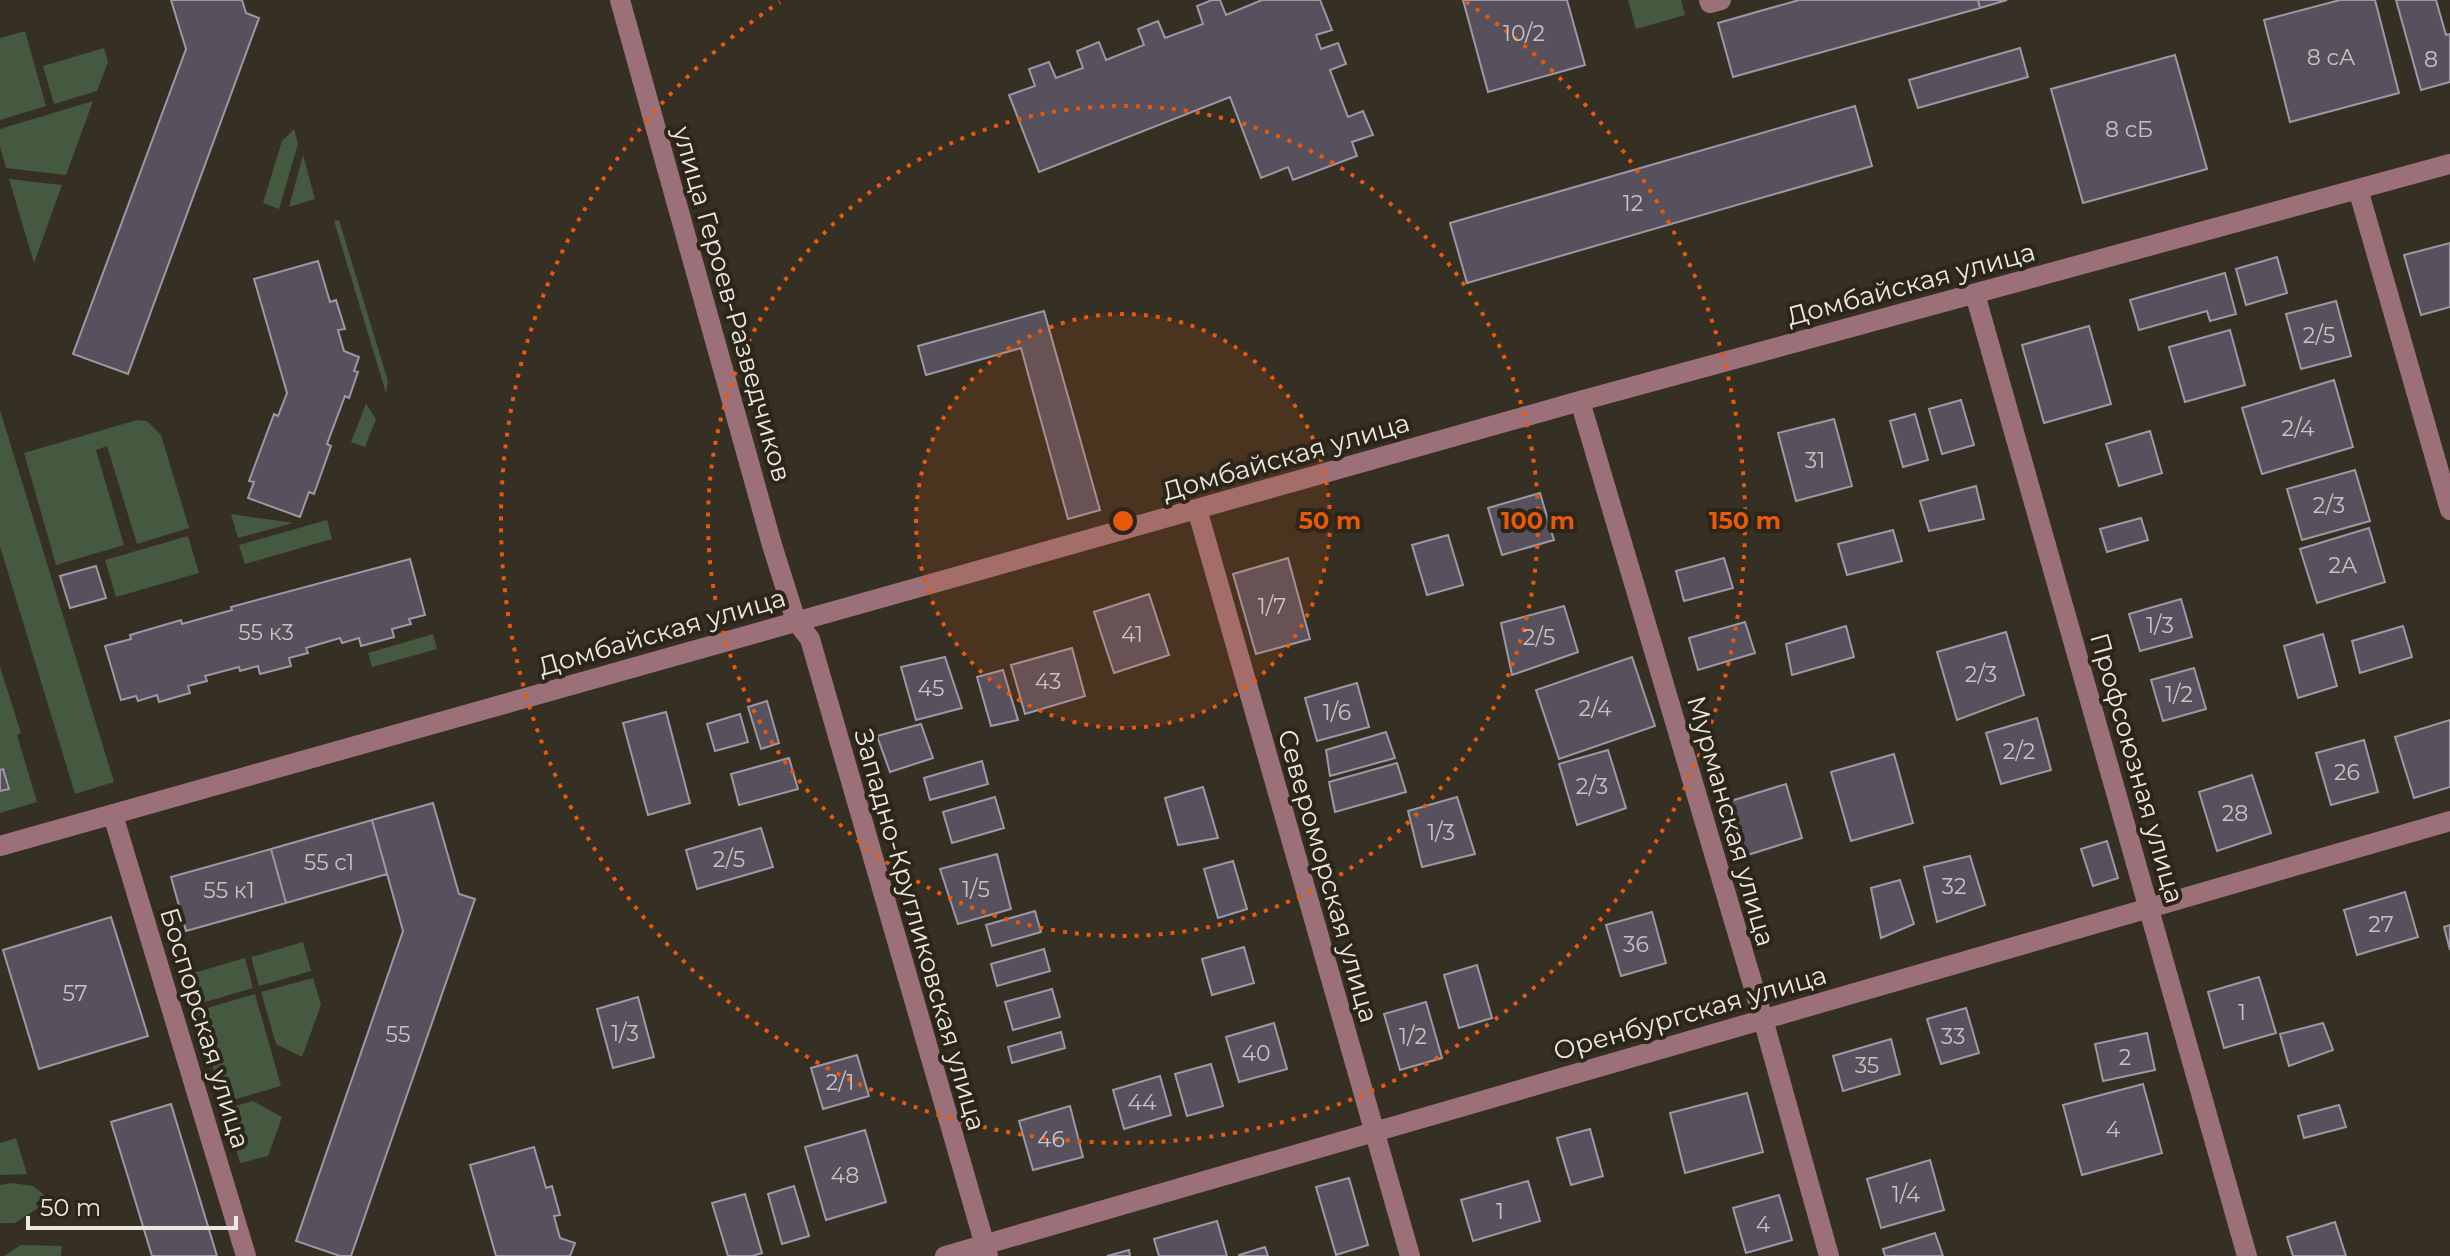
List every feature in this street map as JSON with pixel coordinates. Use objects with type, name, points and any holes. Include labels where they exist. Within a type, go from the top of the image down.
[{"type":"street","name":"улица Героев-Разведчиков","points":[[620,0],[796,621]]},
{"type":"street","name":"Домбайская улица","points":[[0,846],[1580,401],[2450,164]]},
{"type":"street","points":[[2358,189],[2450,510]]},
{"type":"street","name":"Профсоюзная улица","points":[[1975,294],[2247,1256]]},
{"type":"street","name":"Мурманская улица","points":[[1580,401],[1763,1019],[1829,1256]]},
{"type":"street","name":"Североморская улица","points":[[1197,509],[1410,1256]]},
{"type":"street","name":"Западно-Кругликовская улица","points":[[796,621],[810,639],[986,1250]]},
{"type":"street","name":"Боспорская улица","points":[[113,815],[246,1256]]},
{"type":"street","name":"Оренбургская улица","points":[[945,1256],[986,1250],[1373,1132],[2450,821]]},
{"type":"green space","points":[[1628,0],[1681,0],[1685,15],[1636,29]]},
{"type":"green space","points":[[25,31],[46,106],[0,120],[0,38]]},
{"type":"green space","points":[[104,48],[108,62],[97,91],[54,104],[43,66]]},
{"type":"green space","points":[[93,101],[66,175],[6,168],[0,147],[0,129]]},
{"type":"green space","points":[[294,129],[298,144],[279,209],[263,203],[282,141]]},
{"type":"green space","points":[[303,155],[315,199],[289,207]]},
{"type":"green space","points":[[9,179],[62,185],[34,263]]},
{"type":"green space","points":[[339,220],[388,381],[386,393],[334,221]]},
{"type":"green space","points":[[366,404],[376,419],[365,447],[351,442]]},
{"type":"green space","points":[[0,410],[114,782],[75,794],[0,546]]},
{"type":"green space","points":[[137,420],[147,421],[161,435],[189,528],[137,544],[107,446],[96,450],[124,545],[56,565],[24,453]]},
{"type":"green space","points":[[231,514],[293,523],[238,538]]},
{"type":"green space","points":[[327,520],[332,539],[245,564],[239,545]]},
{"type":"green space","points":[[188,536],[199,573],[116,597],[105,560]]},
{"type":"green space","points":[[433,634],[437,649],[372,667],[368,653]]},
{"type":"green space","points":[[0,667],[21,733],[17,735],[37,802],[0,813]]},
{"type":"green space","points":[[303,942],[311,971],[259,986],[251,957]]},
{"type":"green space","points":[[245,958],[253,988],[195,1005],[187,975]]},
{"type":"green space","points":[[313,978],[321,1005],[302,1057],[276,1044],[261,992]]},
{"type":"green space","points":[[255,994],[281,1086],[223,1103],[197,1011]]},
{"type":"green space","points":[[253,1101],[282,1117],[268,1156],[240,1163],[225,1109]]},
{"type":"green space","points":[[16,1138],[27,1174],[0,1175],[0,1143]]},
{"type":"green space","points":[[0,1185],[33,1186],[50,1200],[15,1223],[0,1223]]},
{"type":"green space","points":[[21,1245],[62,1246],[61,1256],[4,1256]]},
{"type":"building","points":[[171,0],[242,0],[246,13],[259,18],[128,374],[73,354],[186,49]]},
{"type":"building","points":[[1220,0],[1226,15],[1262,0],[1320,0],[1332,30],[1316,35],[1321,49],[1338,43],[1346,64],[1330,70],[1348,117],[1363,111],[1373,135],[1352,142],[1357,156],[1293,180],[1288,167],[1261,178],[1230,97],[1039,172],[1009,95],[1035,86],[1029,69],[1049,62],[1056,78],[1083,68],[1077,51],[1099,42],[1106,60],[1144,45],[1138,29],[1158,21],[1165,38],[1203,24],[1197,6]]},
{"type":"building","points":[[1463,0],[1567,0],[1585,65],[1488,92]]},
{"type":"building","points":[[1799,0],[1978,0],[1980,8],[1733,77],[1718,23]]},
{"type":"building","points":[[1978,0],[2007,0],[1980,8]]},
{"type":"building","points":[[2340,0],[2375,0],[2399,93],[2290,122],[2264,20]]},
{"type":"building","points":[[2396,0],[2436,0],[2446,35],[2450,34],[2450,82],[2421,90]]},
{"type":"building","points":[[2020,48],[2028,77],[1918,108],[1909,80]]},
{"type":"building","points":[[2175,55],[2207,169],[2083,203],[2051,89]]},
{"type":"building","points":[[1855,106],[1872,166],[1467,283],[1450,223]]},
{"type":"building","points":[[2450,243],[2450,307],[2421,315],[2404,255]]},
{"type":"building","points":[[2277,257],[2287,293],[2246,305],[2236,269]]},
{"type":"building","points":[[318,261],[330,302],[336,300],[345,329],[338,330],[344,351],[359,357],[354,371],[358,372],[349,398],[345,396],[327,444],[331,446],[314,494],[309,492],[300,517],[248,498],[254,482],[249,481],[274,414],[278,416],[287,393],[254,279]]},
{"type":"building","points":[[2225,273],[2236,314],[2210,321],[2207,311],[2139,330],[2130,300]]},
{"type":"building","points":[[2336,301],[2351,356],[2301,369],[2286,314]]},
{"type":"building","points":[[1044,311],[1100,510],[1068,519],[1021,348],[926,375],[918,346]]},
{"type":"building","points":[[2089,326],[2111,404],[2044,423],[2022,345]]},
{"type":"building","points":[[2230,330],[2245,385],[2185,402],[2169,347]]},
{"type":"building","points":[[2334,380],[2353,447],[2262,474],[2242,408]]},
{"type":"building","points":[[1961,400],[1974,445],[1942,454],[1929,409]]},
{"type":"building","points":[[1915,414],[1928,460],[1903,467],[1890,421]]},
{"type":"building","points":[[1834,419],[1852,486],[1796,501],[1778,433]]},
{"type":"building","points":[[2150,431],[2162,473],[2119,486],[2106,444]]},
{"type":"building","points":[[2355,470],[2370,521],[2302,540],[2287,489]]},
{"type":"building","points":[[1976,486],[1984,519],[1929,531],[1920,501]]},
{"type":"building","points":[[1540,493],[1554,540],[1502,555],[1488,508]]},
{"type":"building","points":[[2141,518],[2148,540],[2107,552],[2100,529]]},
{"type":"building","points":[[2369,528],[2385,582],[2317,603],[2300,549]]},
{"type":"building","points":[[1893,530],[1902,561],[1847,575],[1838,544]]},
{"type":"building","points":[[1448,535],[1463,585],[1427,595],[1412,545]]},
{"type":"building","points":[[1288,558],[1310,639],[1256,654],[1233,574]]},
{"type":"building","points":[[1724,558],[1733,588],[1684,601],[1676,571]]},
{"type":"building","points":[[410,559],[425,615],[409,619],[411,624],[392,629],[394,637],[361,646],[359,638],[342,643],[340,638],[306,648],[308,653],[289,658],[291,666],[260,674],[258,666],[240,671],[239,667],[205,676],[207,681],[188,686],[190,693],[159,702],[157,695],[138,701],[136,696],[121,700],[105,646],[181,620],[182,624],[232,610],[231,607]]},
{"type":"building","points":[[96,566],[106,598],[70,608],[60,576]]},
{"type":"building","points":[[1149,594],[1169,655],[1114,673],[1094,612]]},
{"type":"building","points":[[2181,599],[2192,637],[2140,651],[2129,614]]},
{"type":"building","points":[[1564,606],[1578,652],[1512,675],[1501,623]]},
{"type":"building","points":[[1745,622],[1755,653],[1698,670],[1689,638]]},
{"type":"building","points":[[1846,626],[1854,657],[1792,675],[1786,644]]},
{"type":"building","points":[[2403,626],[2412,657],[2360,673],[2352,641]]},
{"type":"building","points":[[2006,632],[2024,695],[1957,720],[1937,652]]},
{"type":"building","points":[[2323,634],[2337,686],[2298,698],[2284,646]]},
{"type":"building","points":[[1072,648],[1085,696],[1025,714],[1011,665]]},
{"type":"building","points":[[945,657],[962,708],[916,720],[901,667]]},
{"type":"building","points":[[1632,657],[1655,726],[1559,759],[1536,690]]},
{"type":"building","points":[[2194,668],[2206,709],[2163,721],[2151,680]]},
{"type":"building","points":[[1003,670],[1018,720],[991,726],[977,677]]},
{"type":"building","points":[[1357,683],[1369,727],[1317,741],[1305,698]]},
{"type":"building","points":[[767,701],[779,743],[761,749],[748,707]]},
{"type":"building","points":[[666,712],[690,803],[648,815],[623,723]]},
{"type":"building","points":[[740,714],[748,742],[715,751],[707,724]]},
{"type":"building","points":[[2037,718],[2051,770],[2001,784],[1986,733]]},
{"type":"building","points":[[2450,720],[2450,787],[2414,798],[2395,737]]},
{"type":"building","points":[[921,724],[933,758],[890,772],[877,736]]},
{"type":"building","points":[[1386,732],[1395,758],[1330,776],[1326,750]]},
{"type":"building","points":[[2364,740],[2378,792],[2331,805],[2316,753]]},
{"type":"building","points":[[1608,750],[1626,808],[1577,825],[1559,764]]},
{"type":"building","points":[[1894,754],[1913,823],[1851,841],[1831,772]]},
{"type":"building","points":[[789,758],[798,789],[739,805],[731,774]]},
{"type":"building","points":[[982,761],[988,784],[930,800],[924,778]]},
{"type":"building","points":[[1397,763],[1406,792],[1335,812],[1329,782]]},
{"type":"building","points":[[3,769],[9,789],[0,791],[0,770]]},
{"type":"building","points":[[2252,775],[2271,833],[2217,851],[2199,792]]},
{"type":"building","points":[[1786,784],[1802,838],[1738,858],[1721,804]]},
{"type":"building","points":[[1203,787],[1218,838],[1178,845],[1165,798]]},
{"type":"building","points":[[995,797],[1004,828],[952,843],[943,812]]},
{"type":"building","points":[[1457,797],[1475,854],[1422,867],[1408,811]]},
{"type":"building","points":[[433,803],[459,894],[475,899],[351,1256],[340,1256],[296,1241],[403,931],[372,820]]},
{"type":"building","points":[[372,820],[387,874],[286,903],[271,849]]},
{"type":"building","points":[[761,828],[773,867],[697,889],[686,850]]},
{"type":"building","points":[[2107,841],[2118,878],[2093,886],[2081,849]]},
{"type":"building","points":[[271,849],[286,903],[186,931],[171,877]]},
{"type":"building","points":[[997,854],[1011,909],[958,924],[940,869]]},
{"type":"building","points":[[1970,856],[1985,905],[1937,922],[1924,867]]},
{"type":"building","points":[[1233,861],[1247,909],[1218,918],[1204,869]]},
{"type":"building","points":[[1900,880],[1914,924],[1881,938],[1871,888]]},
{"type":"building","points":[[2405,892],[2418,937],[2357,955],[2344,910]]},
{"type":"building","points":[[1035,911],[1041,932],[992,946],[986,925]]},
{"type":"building","points":[[1652,912],[1666,963],[1621,976],[1606,925]]},
{"type":"building","points":[[111,917],[148,1036],[39,1069],[3,950]]},
{"type":"building","points":[[2450,925],[2450,950],[2444,927]]},
{"type":"building","points":[[1244,947],[1254,983],[1212,995],[1202,959]]},
{"type":"building","points":[[1044,949],[1050,971],[997,986],[991,964]]},
{"type":"building","points":[[1477,965],[1492,1018],[1459,1028],[1444,975]]},
{"type":"building","points":[[2259,977],[2276,1033],[2224,1048],[2208,992]]},
{"type":"building","points":[[1052,989],[1060,1017],[1013,1030],[1005,1002]]},
{"type":"building","points":[[638,997],[654,1057],[613,1068],[597,1009]]},
{"type":"building","points":[[1426,1002],[1442,1058],[1400,1070],[1384,1014]]},
{"type":"building","points":[[1966,1008],[1979,1053],[1941,1064],[1927,1019]]},
{"type":"building","points":[[1274,1023],[1287,1069],[1239,1082],[1226,1037]]},
{"type":"building","points":[[2323,1023],[2333,1050],[2289,1066],[2280,1034]]},
{"type":"building","points":[[1061,1032],[1065,1048],[1012,1063],[1008,1047]]},
{"type":"building","points":[[2147,1033],[2155,1070],[2103,1081],[2095,1044]]},
{"type":"building","points":[[1891,1039],[1900,1074],[1843,1091],[1833,1056]]},
{"type":"building","points":[[857,1055],[869,1096],[823,1109],[811,1068]]},
{"type":"building","points":[[1211,1064],[1223,1106],[1187,1116],[1175,1074]]},
{"type":"building","points":[[1160,1076],[1171,1115],[1124,1129],[1113,1090]]},
{"type":"building","points":[[2143,1084],[2162,1153],[2082,1175],[2063,1105]]},
{"type":"building","points":[[1747,1093],[1763,1152],[1685,1173],[1670,1113]]},
{"type":"building","points":[[171,1104],[217,1256],[152,1256],[111,1122]]},
{"type":"building","points":[[2339,1105],[2346,1127],[2304,1138],[2298,1116]]},
{"type":"building","points":[[1070,1106],[1083,1157],[1033,1170],[1019,1121]]},
{"type":"building","points":[[1590,1129],[1603,1176],[1571,1185],[1557,1138]]},
{"type":"building","points":[[865,1130],[886,1202],[826,1220],[805,1147]]},
{"type":"building","points":[[534,1147],[546,1188],[552,1186],[560,1215],[554,1216],[560,1238],[575,1243],[570,1256],[496,1256],[470,1165]]},
{"type":"building","points":[[1930,1160],[1944,1210],[1881,1228],[1867,1179]]},
{"type":"building","points":[[1349,1178],[1368,1245],[1336,1255],[1316,1187]]},
{"type":"building","points":[[1528,1181],[1540,1221],[1473,1241],[1461,1200]]},
{"type":"building","points":[[794,1186],[809,1236],[782,1244],[768,1194]]},
{"type":"building","points":[[745,1194],[762,1253],[728,1256],[712,1203]]},
{"type":"building","points":[[1779,1195],[1792,1240],[1746,1253],[1733,1208]]},
{"type":"building","points":[[1217,1221],[1227,1256],[1159,1256],[1154,1239]]},
{"type":"building","points":[[2335,1222],[2346,1256],[2293,1256],[2287,1237]]},
{"type":"building","points":[[1935,1233],[1943,1256],[1885,1256],[1883,1249]]},
{"type":"building","points":[[1265,1247],[1268,1256],[1239,1256],[1239,1255]]},
{"type":"building","points":[[1129,1250],[1130,1256],[1107,1256]]}]
